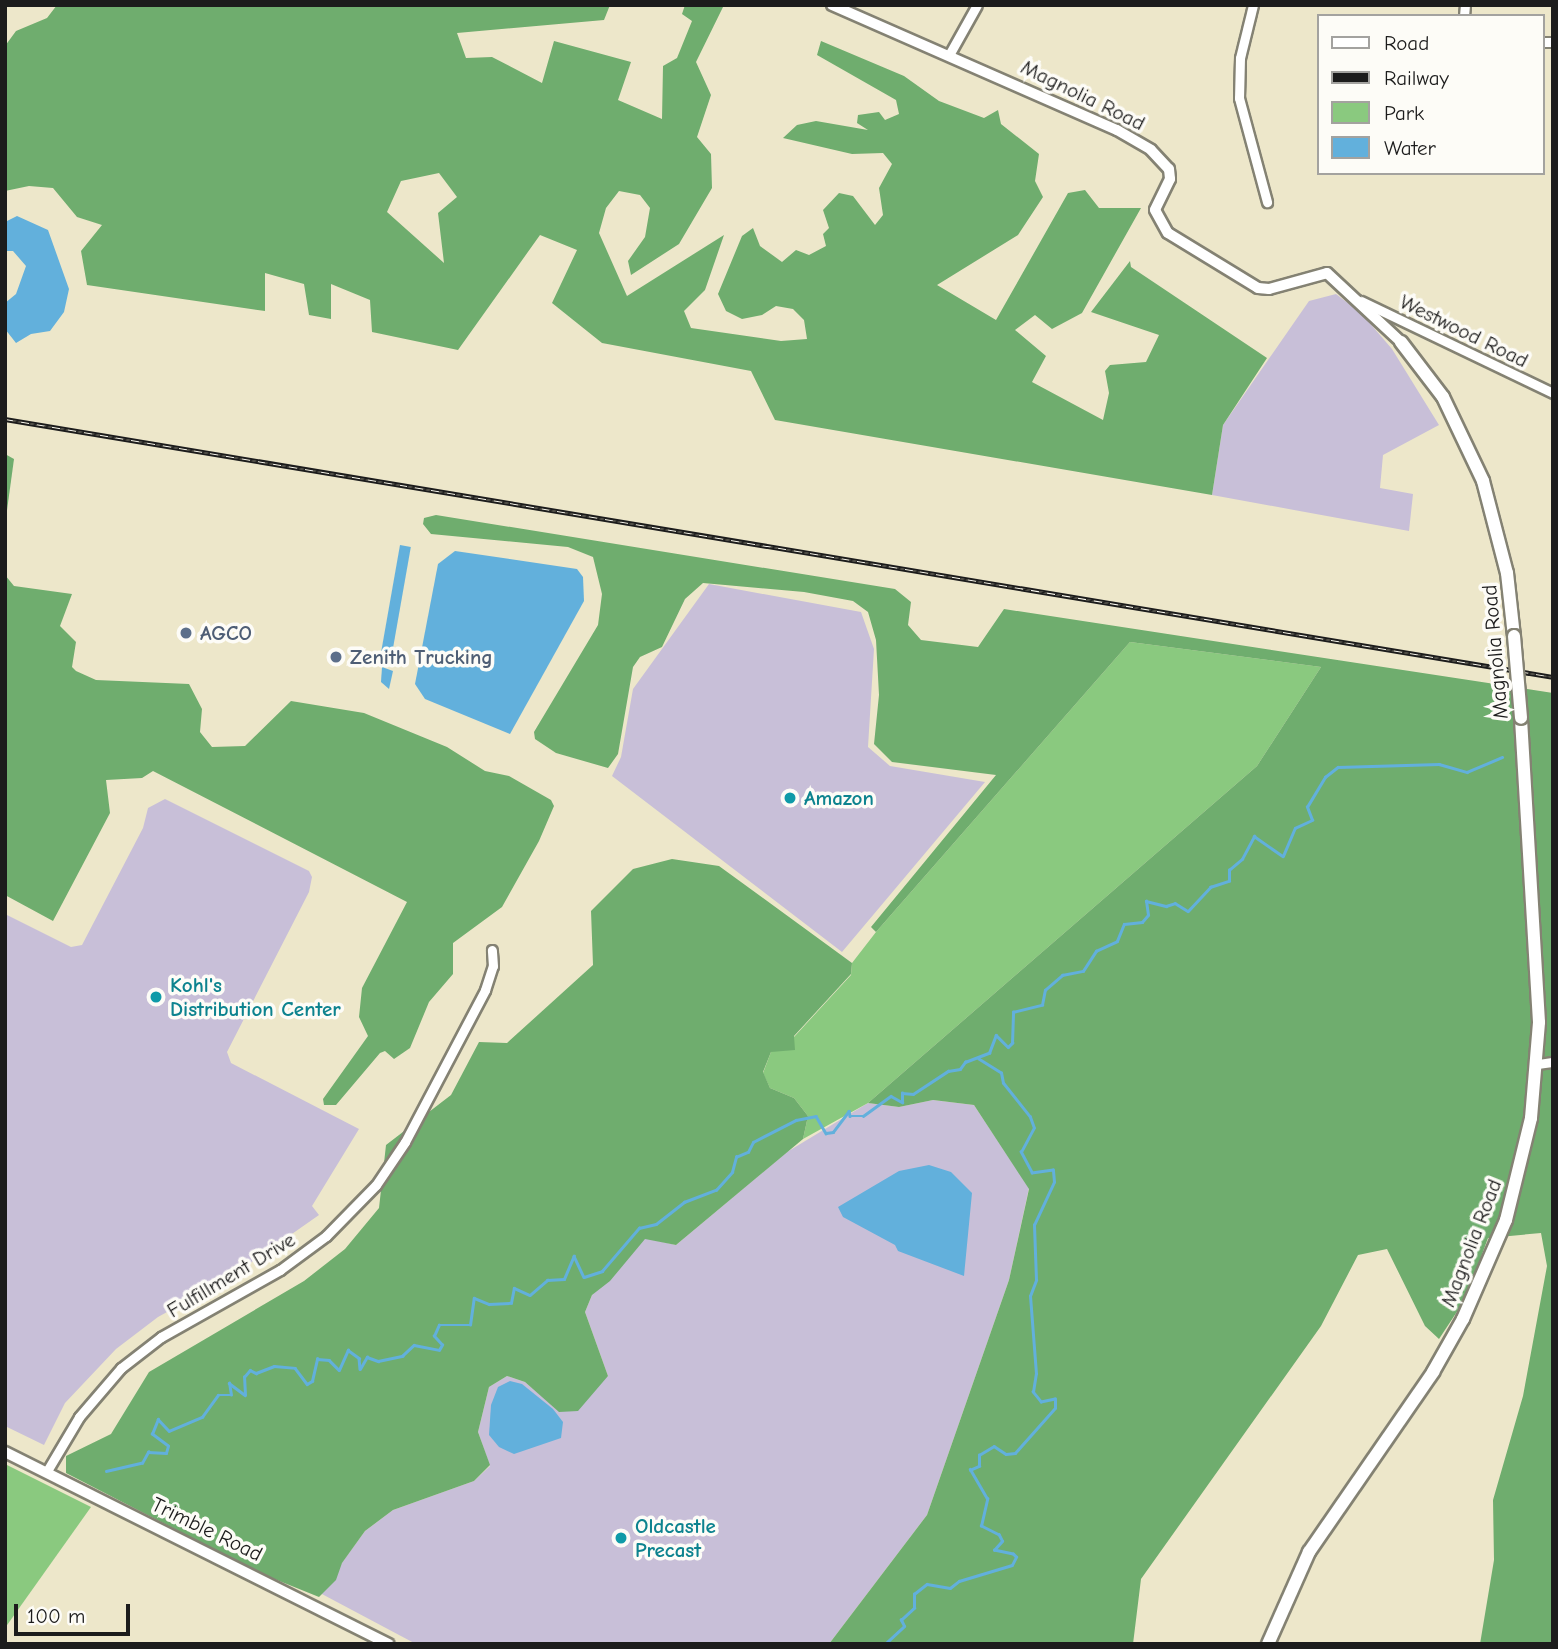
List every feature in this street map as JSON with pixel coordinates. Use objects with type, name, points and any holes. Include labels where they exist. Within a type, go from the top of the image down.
[{"type":"main road","name":"Magnolia Road","points":[[1268,1644],[1309,1552],[1433,1372],[1475,1295],[1506,1220],[1529,1129],[1538,1064],[1539,974],[1521,718],[1514,636],[1499,534],[1480,472],[1443,397],[1401,342]]},
{"type":"street","name":"Magnolia Road","points":[[832,5],[1081,112],[1151,150],[1169,169],[1170,179],[1156,210],[1162,228],[1251,285],[1269,289],[1327,273],[1361,301],[1401,342]]},
{"type":"street","points":[[950,55],[977,5]]},
{"type":"street","points":[[1253,5],[1240,58],[1239,97],[1267,202]]},
{"type":"street","name":"Westwood Road","points":[[1361,301],[1553,393]]},
{"type":"street","name":"Fulfillment Drive","points":[[47,1471],[79,1418],[121,1368],[161,1337],[280,1270],[326,1236],[376,1185],[405,1142],[485,990],[493,966],[492,950]]},
{"type":"street","points":[[1538,1064],[1553,1062]]},
{"type":"street","name":"Trimble Road","points":[[5,1452],[389,1644]]},
{"type":"shaded area","points":[[1336,294],[1361,313],[1392,349],[1439,425],[1383,455],[1380,488],[1413,494],[1409,531],[1212,495],[1223,425],[1309,301]]},
{"type":"shaded area","points":[[709,584],[861,612],[874,649],[868,747],[890,766],[985,782],[842,952],[612,776],[621,757],[633,689]]},
{"type":"shaded area","name":"Kohl's Distribution Center","points":[[165,799],[309,871],[312,877],[309,892],[227,1052],[231,1063],[359,1129],[312,1206],[319,1215],[229,1278],[158,1317],[116,1349],[65,1403],[44,1445],[5,1426],[5,914],[71,947],[82,945],[143,828],[148,808]]},
{"type":"shaded area","points":[[933,1100],[974,1105],[1029,1188],[1009,1280],[927,1515],[829,1644],[416,1644],[320,1593],[365,1531],[393,1510],[474,1481],[490,1466],[478,1432],[489,1387],[507,1376],[525,1382],[559,1411],[608,1376],[585,1312],[592,1295],[645,1238],[676,1245],[787,1152],[868,1103],[899,1107]]},
{"type":"green space","points":[[57,5],[610,5],[604,20],[457,33],[466,58],[492,57],[542,83],[554,41],[631,62],[618,100],[662,119],[663,66],[677,58],[692,21],[682,14],[685,5],[724,5],[696,62],[711,95],[697,137],[711,154],[712,188],[679,244],[631,275],[628,261],[645,237],[650,208],[640,195],[619,191],[606,208],[599,233],[627,296],[724,235],[705,290],[684,311],[691,328],[781,341],[807,339],[804,320],[793,309],[776,306],[762,315],[742,319],[726,311],[718,294],[742,236],[753,228],[760,246],[782,262],[796,250],[809,255],[826,246],[823,234],[829,228],[823,210],[839,193],[853,196],[875,225],[883,215],[879,188],[892,164],[883,153],[852,154],[783,138],[797,125],[816,121],[868,130],[857,123],[858,115],[879,112],[885,120],[899,114],[896,100],[817,55],[821,41],[904,76],[939,101],[984,118],[998,110],[1001,124],[1039,154],[1035,181],[1043,197],[1018,235],[937,285],[996,320],[1068,193],[1085,190],[1099,208],[1141,208],[1082,313],[1052,329],[1035,315],[1015,330],[1046,356],[1032,382],[1103,420],[1109,393],[1105,371],[1110,365],[1146,362],[1159,335],[1091,312],[1130,261],[1131,267],[1267,358],[1223,425],[1212,495],[775,420],[751,371],[602,343],[552,303],[577,250],[540,235],[458,350],[372,332],[370,300],[331,284],[331,319],[309,315],[304,284],[265,273],[265,311],[87,285],[81,251],[102,225],[77,217],[53,188],[29,186],[5,191],[5,46],[16,31],[47,18]],"holes":[[[439,173],[457,197],[438,213],[444,263],[387,212],[401,181]]]},
{"type":"green space","points":[[5,454],[14,459],[5,525]]},
{"type":"green space","points":[[436,515],[895,589],[911,602],[908,625],[921,640],[978,647],[1004,609],[1553,693],[1553,1644],[1480,1644],[1494,1560],[1493,1500],[1523,1396],[1547,1266],[1541,1233],[1488,1238],[1466,1298],[1439,1339],[1425,1326],[1387,1249],[1358,1255],[1321,1326],[1141,1579],[1133,1644],[829,1644],[927,1515],[1009,1280],[1029,1189],[974,1105],[933,1100],[899,1107],[868,1103],[1257,766],[1321,667],[1130,642],[876,932],[871,927],[996,775],[892,762],[874,744],[879,695],[876,640],[868,612],[853,601],[804,592],[703,583],[685,599],[662,647],[640,657],[633,667],[618,754],[608,768],[556,753],[535,739],[534,732],[598,625],[602,594],[593,557],[568,547],[431,534],[423,524],[424,518]]},
{"type":"green space","points":[[5,575],[14,586],[72,594],[60,626],[76,642],[72,667],[76,671],[96,680],[189,684],[202,709],[200,732],[212,747],[245,746],[291,701],[364,713],[447,747],[485,771],[509,776],[551,800],[554,806],[539,841],[502,907],[453,943],[453,974],[429,1002],[410,1048],[394,1059],[385,1051],[380,1053],[336,1105],[324,1105],[323,1099],[368,1036],[359,1017],[362,988],[407,902],[153,771],[142,778],[106,780],[110,813],[53,921],[5,895]]},
{"type":"green space","points":[[1130,642],[1321,667],[1257,766],[868,1103],[803,1139],[808,1116],[794,1098],[770,1088],[763,1073],[771,1052],[794,1037],[851,975],[852,963],[876,932]]},
{"type":"green space","points":[[672,859],[719,866],[852,963],[851,974],[794,1036],[795,1050],[771,1052],[763,1072],[770,1088],[794,1098],[808,1116],[803,1139],[676,1245],[645,1239],[610,1281],[592,1295],[585,1312],[608,1376],[578,1411],[559,1412],[525,1382],[507,1376],[489,1387],[478,1432],[490,1465],[474,1481],[393,1510],[365,1531],[342,1563],[336,1580],[319,1597],[262,1574],[66,1473],[66,1456],[111,1434],[149,1372],[304,1281],[345,1249],[379,1208],[386,1145],[451,1095],[479,1042],[507,1043],[593,965],[591,911],[633,869]]},
{"type":"green space","points":[[5,1464],[91,1507],[5,1628]]},
{"type":"water","points":[[17,216],[48,230],[69,289],[64,312],[50,331],[31,334],[16,343],[5,329],[5,303],[16,294],[26,266],[13,251],[5,251],[5,222]]},
{"type":"water","points":[[400,545],[411,547],[391,662],[380,660]]},
{"type":"water","points":[[455,551],[577,569],[583,577],[584,601],[510,734],[425,699],[415,684],[438,564]]},
{"type":"water","points":[[382,667],[393,671],[389,689],[381,682]]},
{"type":"water","points":[[929,1165],[951,1172],[972,1193],[964,1276],[898,1251],[895,1245],[843,1217],[838,1207],[899,1171]]},
{"type":"water","points":[[510,1381],[522,1384],[553,1409],[563,1422],[561,1438],[514,1454],[499,1447],[489,1435],[491,1405],[498,1387]]},
{"type":"waterway","points":[[106,1471],[142,1463],[148,1452],[166,1453],[168,1446],[152,1434],[158,1419],[169,1431],[202,1417],[218,1395],[231,1395],[229,1383],[245,1395],[244,1377],[250,1370],[256,1373],[274,1366],[295,1368],[307,1384],[312,1381],[317,1359],[329,1360],[339,1370],[348,1350],[359,1358],[360,1369],[367,1357],[378,1361],[402,1356],[414,1345],[439,1350],[442,1345],[434,1336],[439,1325],[470,1325],[474,1298],[489,1304],[511,1303],[514,1288],[530,1295],[547,1280],[564,1279],[574,1256],[584,1277],[602,1271],[639,1228],[656,1224],[684,1202],[716,1190],[732,1172],[736,1157],[748,1152],[753,1142],[796,1120],[816,1116],[826,1133],[833,1132],[849,1111],[850,1116],[863,1116],[891,1096],[902,1102],[902,1093],[913,1094],[948,1071],[960,1069],[965,1062],[989,1053],[996,1035],[1008,1047],[1012,1043],[1013,1012],[1042,1005],[1045,990],[1062,975],[1083,971],[1096,951],[1117,941],[1124,924],[1142,922],[1148,915],[1146,901],[1166,906],[1175,903],[1188,911],[1210,887],[1229,881],[1229,870],[1242,859],[1254,836],[1283,856],[1295,828],[1312,820],[1307,807],[1325,777],[1338,767],[1439,764],[1467,772],[1502,757]]},
{"type":"waterway","points":[[885,1644],[904,1626],[901,1620],[914,1608],[914,1594],[927,1584],[950,1588],[959,1581],[1012,1565],[1016,1557],[1013,1554],[994,1550],[1002,1541],[999,1535],[981,1526],[987,1499],[970,1470],[979,1466],[979,1455],[994,1446],[1006,1454],[1015,1453],[1055,1408],[1055,1399],[1041,1402],[1033,1392],[1036,1374],[1030,1296],[1036,1280],[1034,1225],[1054,1182],[1053,1170],[1032,1173],[1021,1152],[1034,1128],[1030,1117],[1003,1083],[1001,1073],[979,1059]]},
{"type":"railway","points":[[5,419],[1553,677]]},
{"type":"place","name":"AGCO","points":[[186,633]]},
{"type":"place","name":"Zenith Trucking","points":[[336,657]]},
{"type":"place","name":"Amazon","points":[[790,798]]},
{"type":"place","name":"Kohl's Distribution Center","points":[[156,997]]},
{"type":"place","name":"Oldcastle Precast","points":[[621,1538]]}]
